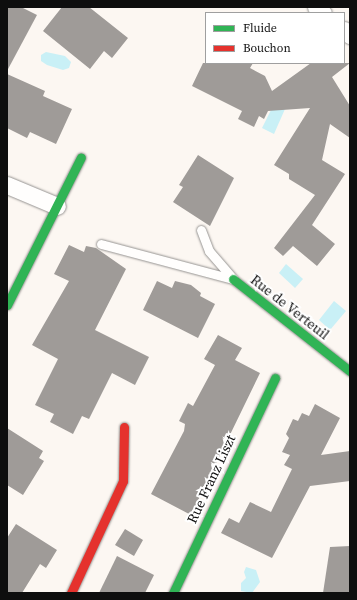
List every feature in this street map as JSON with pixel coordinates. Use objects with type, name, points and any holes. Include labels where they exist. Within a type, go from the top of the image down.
[{"type":"street","points":[[7,305],[81,157]]},
{"type":"street","points":[[7,185],[57,206]]},
{"type":"street","name":"Rue de Verteuil","points":[[233,279],[350,371]]},
{"type":"street","name":"Rue Franz Liszt","points":[[173,593],[275,378]]},
{"type":"street","points":[[71,593],[123,482],[124,428]]},
{"type":"lane","points":[[201,230],[209,251],[233,279]]},
{"type":"lane","points":[[101,244],[233,279]]},
{"type":"water","points":[[46,52],[65,56],[71,62],[69,68],[63,70],[47,65],[41,61],[41,55]]},
{"type":"water","points":[[274,104],[285,109],[274,134],[262,128]]},
{"type":"water","points":[[286,264],[303,279],[295,288],[279,273]]},
{"type":"water","points":[[334,301],[346,311],[330,330],[319,320]]},
{"type":"water","points":[[246,567],[256,570],[260,582],[252,593],[241,591],[241,583],[246,578],[244,572]]},
{"type":"building","points":[[7,7],[21,7],[37,15],[7,71]]},
{"type":"building","points":[[62,7],[89,7],[128,38],[112,58],[104,51],[90,69],[43,31]]},
{"type":"building","points":[[203,63],[252,64],[250,68],[265,76],[272,91],[310,64],[350,63],[332,77],[350,106],[350,138],[330,124],[322,160],[345,174],[312,225],[335,244],[317,266],[293,246],[283,256],[274,248],[315,195],[289,179],[289,174],[274,165],[310,108],[268,111],[264,119],[259,116],[254,127],[238,119],[242,111],[192,86]]},
{"type":"building","points":[[7,74],[45,91],[43,96],[72,109],[56,144],[30,132],[27,138],[7,128]]},
{"type":"building","points":[[198,155],[234,178],[210,226],[173,202],[183,187],[179,185]]},
{"type":"building","points":[[69,245],[84,252],[86,246],[96,248],[126,269],[95,330],[149,357],[135,385],[112,373],[89,419],[82,416],[73,434],[50,422],[54,414],[35,405],[58,359],[32,345],[69,281],[54,274]]},
{"type":"building","points":[[157,281],[172,288],[175,281],[191,285],[201,293],[200,296],[215,304],[198,338],[143,310]]},
{"type":"building","points":[[218,335],[242,348],[235,360],[260,373],[191,515],[151,494],[184,431],[185,424],[179,421],[188,403],[193,406],[215,365],[204,359]]},
{"type":"building","points":[[315,404],[340,418],[321,455],[350,451],[350,481],[310,486],[272,558],[221,533],[229,518],[239,523],[250,502],[271,512],[292,469],[284,465],[290,455],[282,452],[289,438],[286,434],[293,419],[298,421],[302,413],[309,416]]},
{"type":"building","points":[[7,428],[43,451],[39,458],[44,461],[23,495],[7,485]]},
{"type":"building","points":[[16,524],[57,550],[46,568],[40,564],[22,593],[7,593],[7,538]]},
{"type":"building","points":[[125,529],[143,540],[134,556],[115,545]]},
{"type":"building","points":[[350,546],[350,593],[323,593],[330,547]]},
{"type":"building","points":[[117,556],[154,575],[145,593],[99,593]]},
{"type":"traffic: fast","points":[[7,305],[81,157]]},
{"type":"traffic: fast","points":[[233,279],[350,371]]},
{"type":"traffic: fast","points":[[173,593],[275,378]]},
{"type":"traffic: jam","points":[[71,593],[123,481],[124,427]]}]
